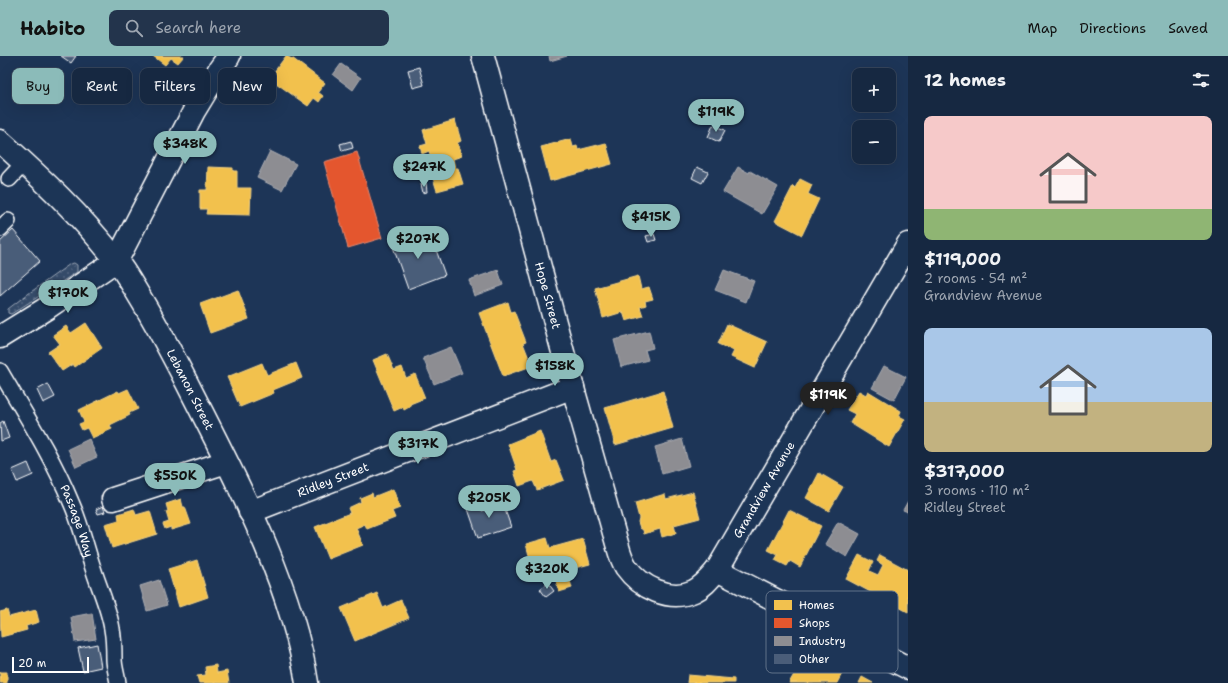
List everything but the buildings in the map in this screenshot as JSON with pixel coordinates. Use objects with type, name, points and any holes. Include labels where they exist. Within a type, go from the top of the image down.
[{"type":"main road","points":[[0,337],[47,308],[116,260],[194,111],[218,70],[229,56]]},
{"type":"main road","name":"Hope Street","points":[[483,56],[573,387],[618,547],[626,567],[652,590],[667,595],[680,596],[694,591],[707,582],[717,570]]},
{"type":"main road","name":"Lebanon Street","points":[[0,141],[80,217],[116,260],[171,351],[250,512],[277,576],[292,620],[304,668],[306,683]]},
{"type":"main road","name":"Grandview Avenue","points":[[717,570],[908,244]]},
{"type":"main road","name":"Ridley Street","points":[[250,512],[573,387]]},
{"type":"main road","points":[[113,499],[226,462]]},
{"type":"main road","points":[[717,570],[766,595]]},
{"type":"main road","points":[[898,663],[908,668]]},
{"type":"lane","points":[[9,179],[24,163]]},
{"type":"lane","name":"Passage Way","points":[[0,372],[45,448],[68,496],[80,526],[111,622],[115,647],[114,660],[118,683]]},
{"type":"shaded area","points":[[74,263],[77,265],[77,272],[11,314],[8,313],[8,309],[21,299],[70,264]]}]
